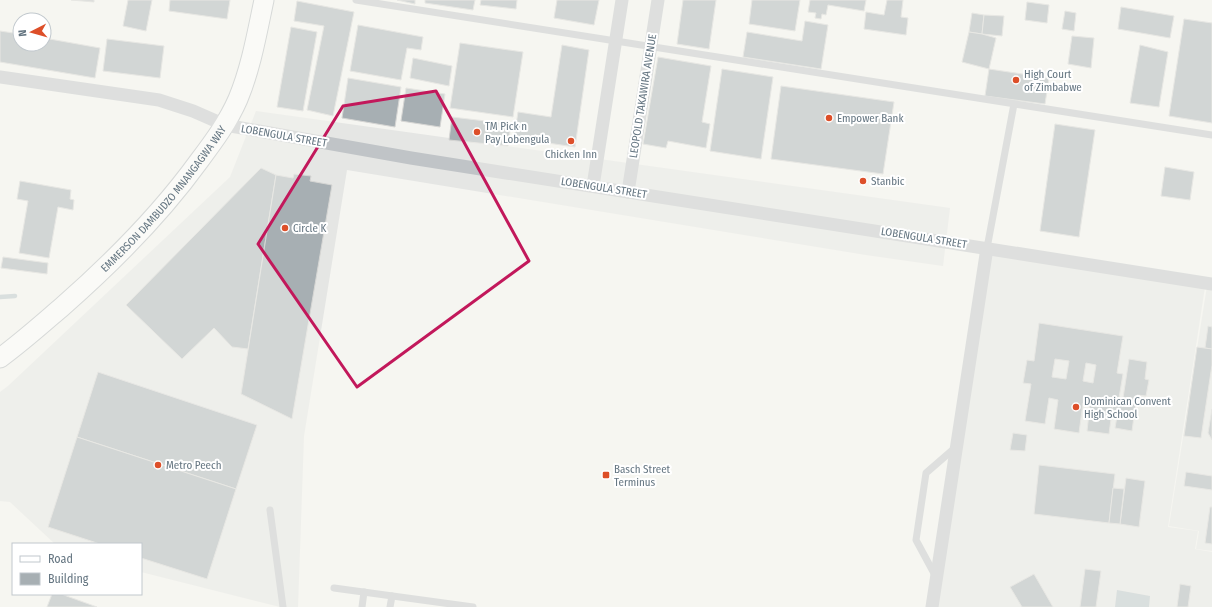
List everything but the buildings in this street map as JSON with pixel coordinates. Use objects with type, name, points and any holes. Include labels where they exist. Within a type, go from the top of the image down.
[{"type":"street","name":"EMMERSON DAMBUDZO MNANGAGWA WAY","points":[[0,358],[19,344],[102,271],[136,236],[184,182],[225,125],[238,99],[249,68],[264,0]]},
{"type":"street","points":[[593,186],[622,0]]},
{"type":"street","name":"LEOPOLD TAKAWIRA AVENUE","points":[[628,192],[658,0]]},
{"type":"street","name":"LOBENGULA STREET","points":[[0,77],[159,100],[193,111],[225,125],[411,158],[1212,284]]},
{"type":"street","points":[[932,607],[987,248]]},
{"type":"lane","points":[[356,0],[1212,135]]},
{"type":"lane","points":[[987,248],[1014,104]]},
{"type":"lane","points":[[937,579],[916,540],[917,532],[926,473],[957,446]]},
{"type":"lane","points":[[270,510],[283,607]]},
{"type":"lane","points":[[334,588],[392,596],[422,604],[473,607]]},
{"type":"lane","points":[[362,607],[364,592]]},
{"type":"lane","points":[[390,607],[392,596]]},
{"type":"highlighted area","points":[[436,91],[529,261],[357,387],[258,244],[343,106]]},
{"type":"shaded area","points":[[256,111],[950,208],[943,266],[866,255],[347,170],[304,436],[298,607],[280,607],[142,572],[142,543],[54,543],[10,502],[0,501],[0,392],[230,177]]},
{"type":"shaded area","name":"Dominican Convent High School","points":[[991,252],[1205,287],[1168,527],[1198,531],[1195,549],[1212,552],[1212,607],[935,607]]},
{"type":"shaded area","points":[[1207,286],[1212,286],[1212,551],[1196,549],[1199,531],[1169,526]]},
{"type":"shaded area","points":[[1117,590],[1150,596],[1149,607],[1115,607]]},
{"type":"waterway","points":[[0,297],[15,296]]},
{"type":"place","name":"High Court of Zimbabwe","points":[[1016,80]]},
{"type":"place","name":"Empower Bank","points":[[829,118]]},
{"type":"place","name":"TM Pick n Pay Lobengula","points":[[477,132]]},
{"type":"place","name":"Chicken Inn","points":[[571,141]]},
{"type":"place","name":"Stanbic","points":[[863,181]]},
{"type":"place","name":"Circle K","points":[[285,228]]},
{"type":"place","name":"Dominican Convent High School","points":[[1076,407]]},
{"type":"place","name":"Metro Peech","points":[[158,465]]},
{"type":"place","name":"Basch Street Terminus","points":[[606,475]]}]
